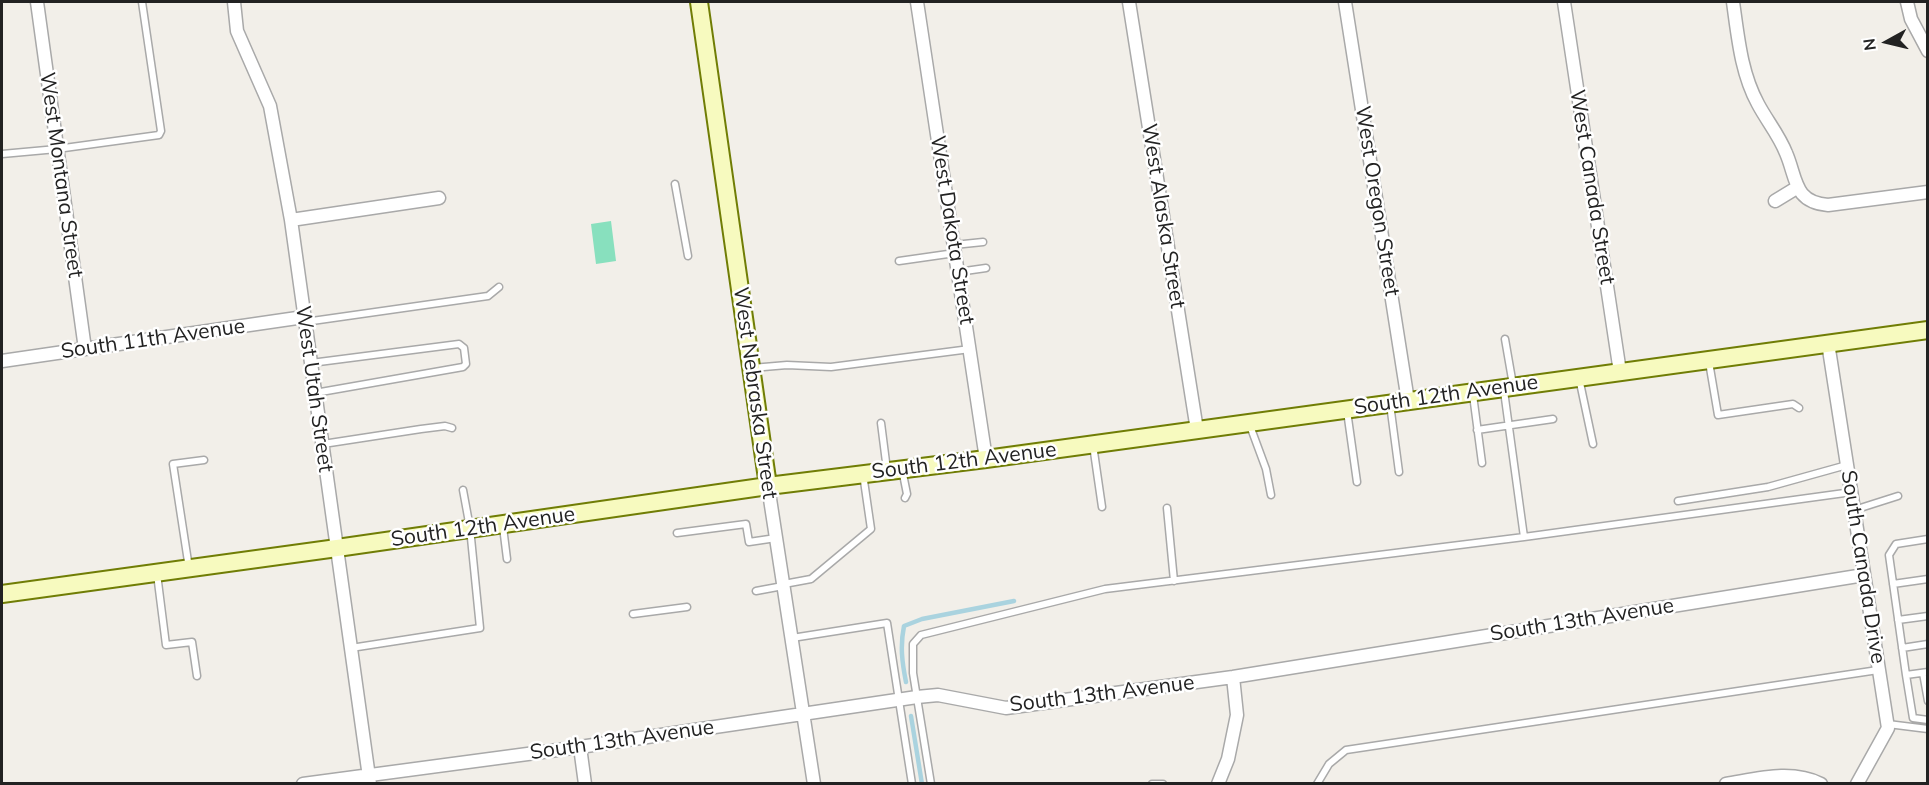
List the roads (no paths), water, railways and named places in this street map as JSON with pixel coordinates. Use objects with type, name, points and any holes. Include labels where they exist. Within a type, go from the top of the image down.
[{"type":"main road","name":"West Nebraska Street","points":[[699,2],[768,486]]},
{"type":"main road","name":"South 12th Avenue","points":[[2,594],[768,486],[986,459],[1928,330]]},
{"type":"street","name":"West Montana Street","points":[[36,2],[85,349]]},
{"type":"street","name":"West Utah Street","points":[[234,2],[237,31],[270,106],[291,220],[369,779]]},
{"type":"street","name":"West Dakota Street","points":[[917,2],[986,459]]},
{"type":"street","name":"West Alaska Street","points":[[1129,2],[1197,430]]},
{"type":"street","name":"West Oregon Street","points":[[1345,2],[1408,401]]},
{"type":"street","name":"West Canada Street","points":[[1564,2],[1620,372]]},
{"type":"street","points":[[1733,2],[1746,75],[1758,103],[1787,153],[1798,187],[1806,199],[1817,204],[1828,205],[1928,192]]},
{"type":"street","points":[[1907,2],[1911,19],[1928,51]]},
{"type":"street","points":[[1775,201],[1798,187]]},
{"type":"street","points":[[291,220],[439,198]]},
{"type":"street","name":"South 11th Avenue","points":[[2,361],[304,320]]},
{"type":"street","name":"South Canada Drive","points":[[1828,343],[1888,724]]},
{"type":"street","name":"West Nebraska Street","points":[[768,486],[814,783]]},
{"type":"street","name":"South 13th Avenue","points":[[303,783],[369,779],[917,697],[938,695],[1006,708],[1233,677],[1864,575]]},
{"type":"street","points":[[1218,783],[1228,759],[1237,715],[1233,677]]},
{"type":"street","points":[[1857,783],[1888,728],[1888,724]]},
{"type":"street","points":[[580,747],[585,783]]},
{"type":"street","points":[[1726,783],[1786,775],[1821,783]]},
{"type":"lane","points":[[2,154],[159,135],[161,131],[142,2]]},
{"type":"lane","points":[[675,184],[688,256]]},
{"type":"lane","points":[[899,261],[983,242]]},
{"type":"lane","points":[[958,272],[986,268]]},
{"type":"lane","points":[[304,320],[488,296],[499,286]]},
{"type":"lane","points":[[1506,339],[1508,426],[1524,537]]},
{"type":"lane","points":[[310,363],[459,345],[464,348],[466,364],[463,367],[315,393]]},
{"type":"lane","points":[[751,368],[787,365],[831,367],[970,349]]},
{"type":"lane","points":[[1709,359],[1718,415],[1793,405],[1799,408]]},
{"type":"lane","points":[[1579,377],[1593,444]]},
{"type":"lane","points":[[1473,392],[1482,463]]},
{"type":"lane","points":[[1390,403],[1399,472]]},
{"type":"lane","points":[[1347,409],[1357,482]]},
{"type":"lane","points":[[1477,430],[1553,419]]},
{"type":"lane","points":[[881,423],[895,470],[907,494],[905,498]]},
{"type":"lane","points":[[1249,423],[1266,469],[1271,495]]},
{"type":"lane","points":[[322,444],[445,426],[452,428]]},
{"type":"lane","points":[[1093,444],[1102,507]]},
{"type":"lane","points":[[189,569],[174,464],[204,460]]},
{"type":"lane","points":[[1678,501],[1768,487],[1847,465]]},
{"type":"lane","points":[[756,591],[811,579],[871,529],[863,474]]},
{"type":"lane","points":[[351,648],[480,628],[470,528],[463,489]]},
{"type":"lane","points":[[931,783],[913,672],[913,644],[921,635],[1105,589],[1524,537],[1851,492]]},
{"type":"lane","points":[[1854,510],[1898,496]]},
{"type":"lane","points":[[1167,508],[1174,581]]},
{"type":"lane","points":[[502,524],[507,559]]},
{"type":"lane","points":[[677,533],[746,524],[749,542],[776,538]]},
{"type":"lane","points":[[1928,539],[1896,544],[1889,555],[1913,718],[1928,720]]},
{"type":"lane","points":[[157,573],[166,645],[192,642],[197,676]]},
{"type":"lane","points":[[1893,584],[1928,579]]},
{"type":"lane","points":[[633,614],[687,606]]},
{"type":"lane","points":[[1898,620],[1928,616]]},
{"type":"lane","points":[[791,638],[887,623],[912,783]]},
{"type":"lane","points":[[1902,648],[1928,644]]},
{"type":"lane","points":[[1317,783],[1329,764],[1346,750],[1879,670]]},
{"type":"lane","points":[[1906,675],[1925,672],[1928,701]]},
{"type":"lane","points":[[1888,724],[1928,729]]},
{"type":"lane","points":[[1152,783],[1164,783]]},
{"type":"waterway","points":[[906,682],[902,654],[904,626],[922,619],[1014,601]]},
{"type":"waterway","points":[[911,716],[922,784]]}]
